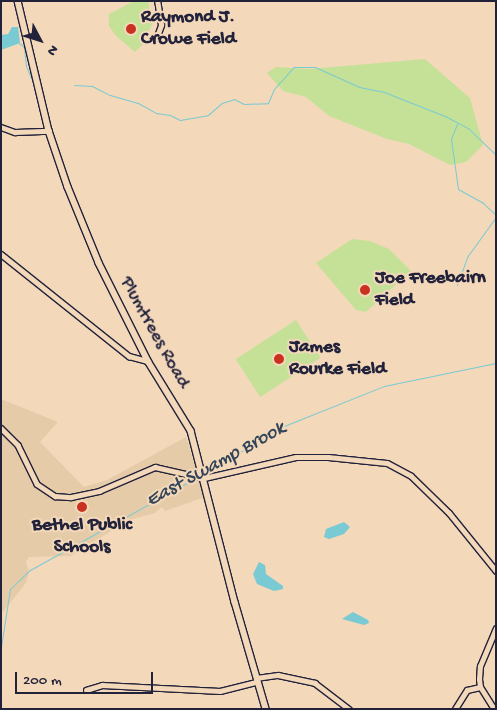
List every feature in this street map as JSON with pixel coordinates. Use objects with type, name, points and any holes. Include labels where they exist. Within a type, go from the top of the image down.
[{"type":"main road","name":"Plumtrees Road","points":[[18,1],[49,131],[99,263],[148,361],[186,420],[266,709]]},
{"type":"street","points":[[156,38],[162,25],[157,1]]},
{"type":"street","points":[[1,127],[16,132],[49,131]]},
{"type":"street","points":[[1,254],[130,356],[148,361]]},
{"type":"street","points":[[1,428],[18,444],[37,484],[55,496],[71,497],[99,492],[155,467],[185,472],[203,478],[296,457],[364,459],[387,463],[411,476],[449,512],[496,571]]},
{"type":"street","points":[[494,709],[480,686],[480,666],[496,628]]},
{"type":"street","points":[[86,690],[102,685],[220,691],[278,675],[315,683],[349,709]]},
{"type":"street","points":[[456,709],[467,690],[480,686]]},
{"type":"shaded area","name":"Bethel Public Schools","points":[[1,399],[58,422],[40,442],[84,487],[107,480],[186,437],[205,497],[165,511],[162,507],[155,513],[129,520],[71,556],[29,557],[26,562],[29,572],[26,583],[1,614]]},
{"type":"green space","name":"Raymond J. Crowe Field","points":[[134,1],[148,1],[153,22],[144,43],[135,52],[116,36],[109,26],[109,14]]},
{"type":"green space","points":[[425,59],[470,98],[483,145],[466,162],[450,165],[409,144],[387,139],[329,116],[306,97],[283,91],[267,73],[276,67],[309,69]]},
{"type":"green space","name":"Joe Freebairn Field","points":[[352,239],[370,241],[389,249],[411,271],[366,312],[356,310],[316,263]]},
{"type":"green space","name":"James Rourke Field","points":[[296,320],[321,358],[260,397],[236,359]]},
{"type":"water","points":[[12,27],[18,27],[20,43],[1,50],[1,35],[8,34]]},
{"type":"water","points":[[344,522],[350,527],[344,534],[329,539],[324,537],[326,529]]},
{"type":"water","points":[[259,562],[265,565],[266,574],[283,586],[283,589],[274,591],[257,584],[253,574]]},
{"type":"water","points":[[353,612],[368,620],[369,623],[364,625],[342,619]]},
{"type":"waterway","name":"East Swamp Brook","points":[[19,43],[24,47],[26,66],[34,85]]},
{"type":"waterway","name":"East Swamp Brook","points":[[74,85],[92,86],[110,95],[138,103],[156,113],[170,115],[180,120],[208,115],[222,103],[234,99],[244,104],[268,103],[274,89],[294,67],[315,67],[359,87],[384,92],[445,116],[469,129],[496,155]]},
{"type":"waterway","points":[[457,124],[451,139],[458,189],[483,203],[496,215]]},
{"type":"waterway","points":[[457,285],[467,257],[496,217]]},
{"type":"waterway","name":"East Swamp Brook","points":[[204,473],[284,426],[384,386],[496,363]]},
{"type":"waterway","name":"East Swamp Brook","points":[[1,647],[10,589],[30,570],[196,478]]},
{"type":"place","name":"Raymond J. Crowe Field","points":[[131,29]]},
{"type":"place","name":"Joe Freebairn Field","points":[[365,290]]},
{"type":"place","name":"James Rourke Field","points":[[279,359]]},
{"type":"place","name":"Bethel Public Schools","points":[[82,507]]}]
